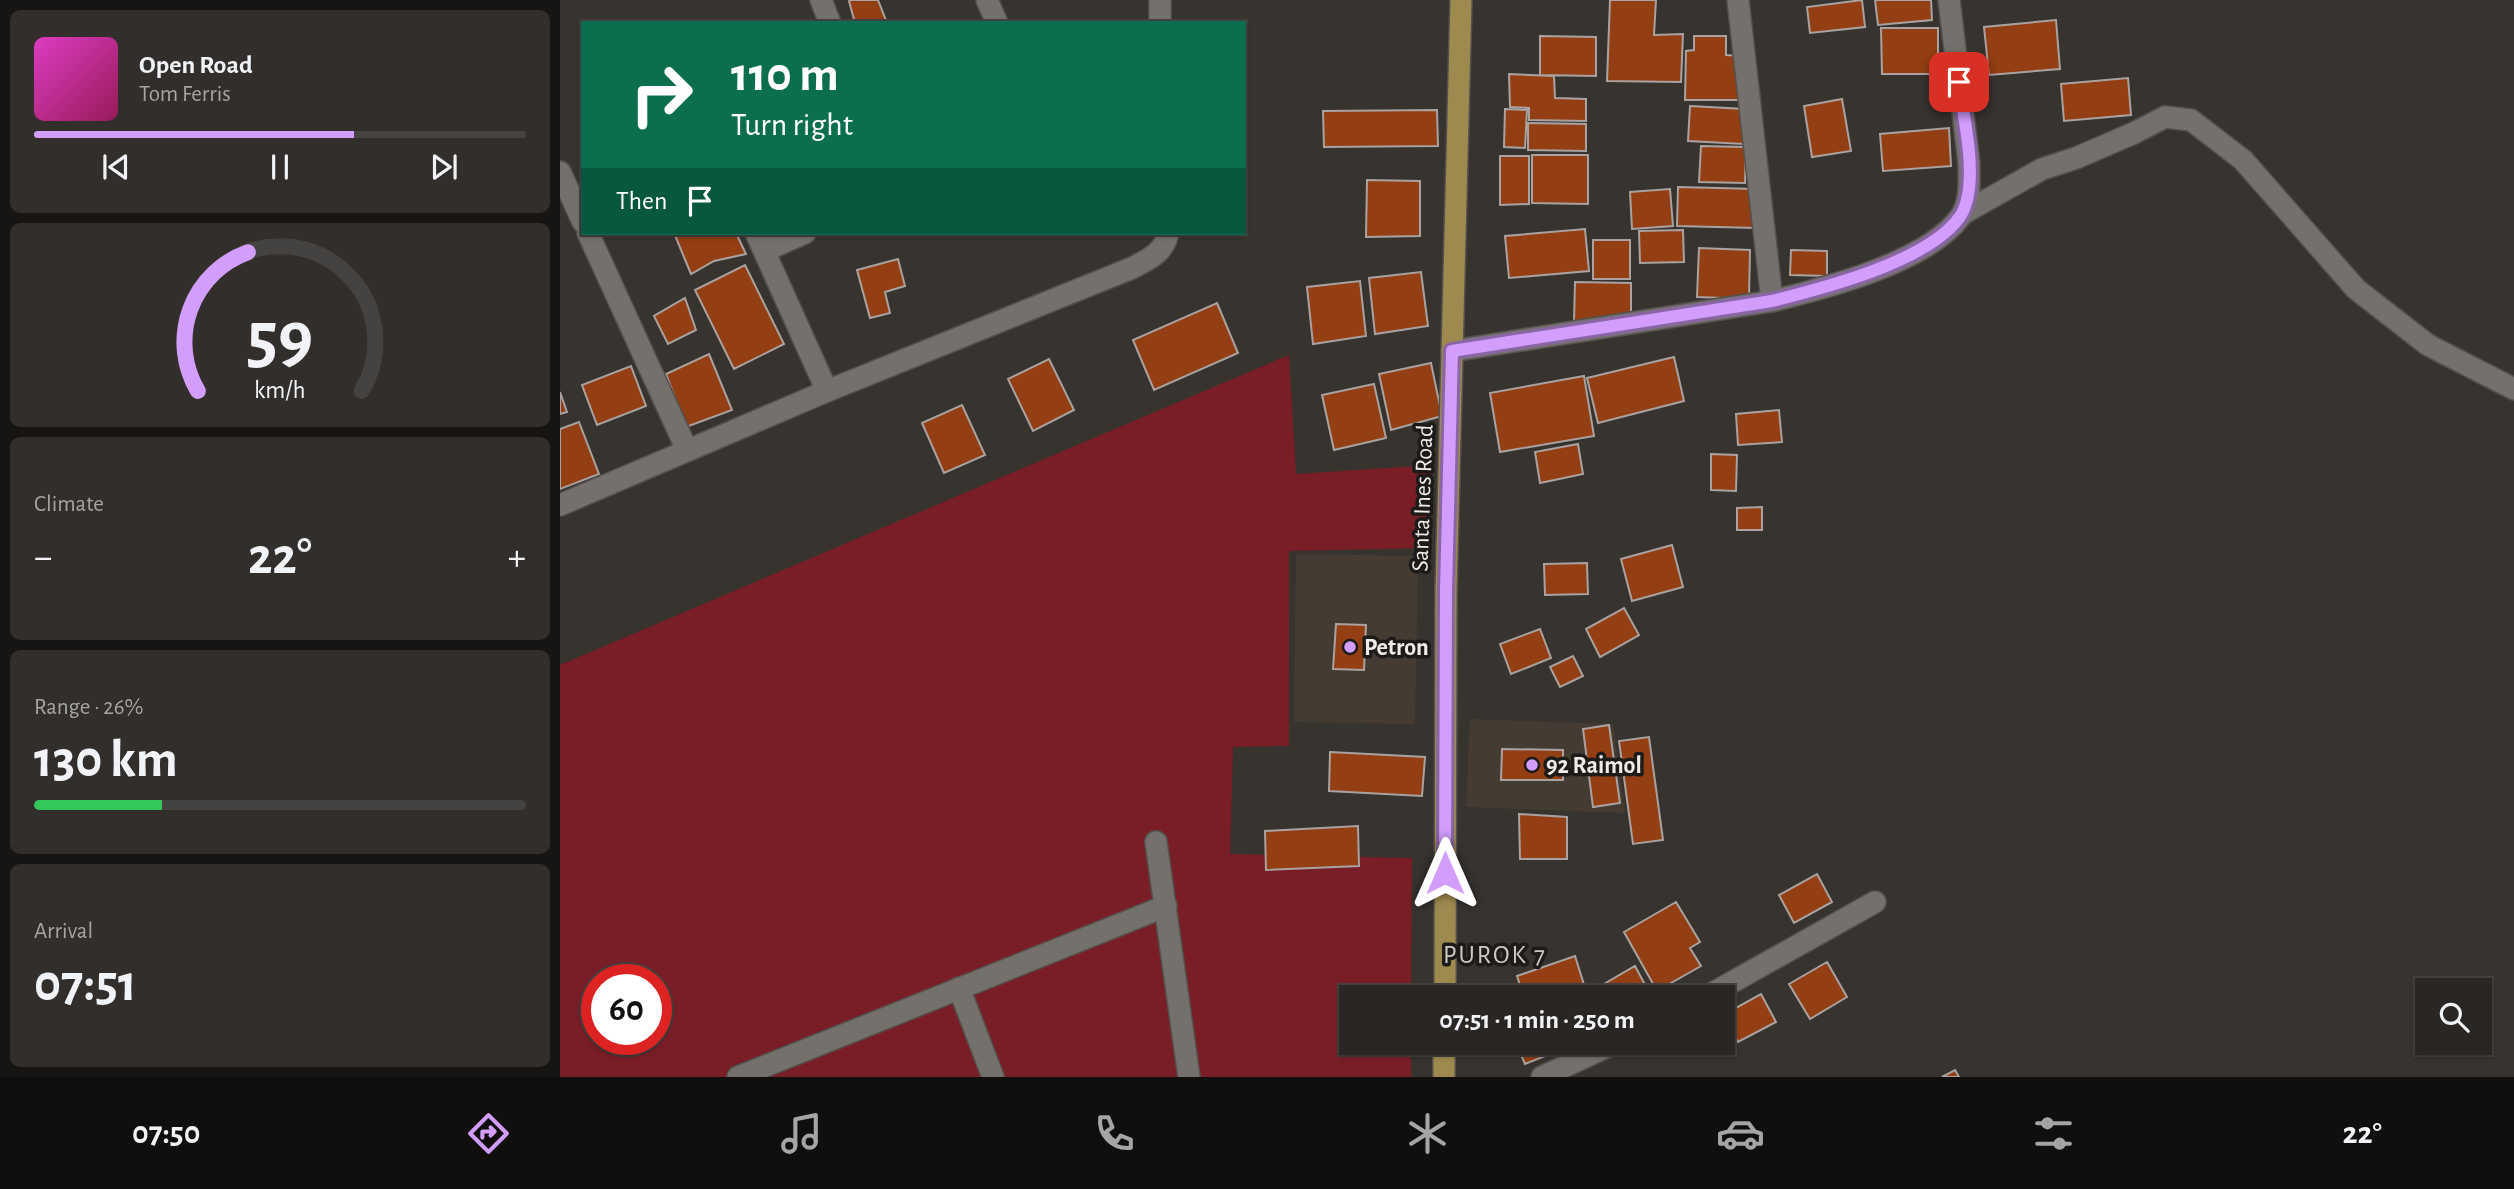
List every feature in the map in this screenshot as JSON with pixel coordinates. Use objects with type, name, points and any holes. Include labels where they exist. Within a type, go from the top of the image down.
[{"type":"main road","name":"Santa Ines Road","points":[[1445,985],[1446,604],[1461,0]]},
{"type":"main road","points":[[1444,1055],[1444,1077]]},
{"type":"street","points":[[821,0],[829,21]]},
{"type":"street","points":[[988,0],[996,21]]},
{"type":"street","points":[[1160,0],[1160,21]]},
{"type":"street","points":[[1738,0],[1772,301]]},
{"type":"street","points":[[1949,0],[1969,163],[1969,190],[1962,214]]},
{"type":"street","points":[[1452,351],[1772,301],[1878,270],[1921,249],[1962,214],[2042,169],[2076,158],[2165,117],[2191,120],[2244,160],[2356,289],[2428,345],[2514,389]]},
{"type":"street","points":[[560,172],[581,218]]},
{"type":"street","points":[[589,235],[687,450]]},
{"type":"street","points":[[795,235],[760,242],[827,391]]},
{"type":"street","points":[[560,505],[827,391],[1132,268],[1158,254],[1165,245],[1168,235]]},
{"type":"street","points":[[1156,842],[1189,1077]]},
{"type":"street","points":[[1727,985],[1875,902]]},
{"type":"street","points":[[738,1077],[1166,906]]},
{"type":"street","points":[[959,988],[993,1077]]},
{"type":"street","points":[[1542,1077],[1589,1055]]},
{"type":"shaded area","points":[[1289,355],[1296,474],[1432,465],[1430,548],[1289,551],[1289,746],[1233,747],[1230,854],[1412,858],[1411,985],[1339,985],[1339,1055],[1411,1055],[1411,1077],[560,1077],[560,665]]},
{"type":"shaded area","points":[[1296,554],[1418,556],[1415,724],[1294,722]]},
{"type":"shaded area","points":[[1470,719],[1613,724],[1625,813],[1466,807]]},
{"type":"building","points":[[878,0],[886,21],[854,21],[849,1]]},
{"type":"building","points":[[1610,0],[1656,0],[1654,35],[1683,34],[1681,82],[1607,81]]},
{"type":"building","points":[[1862,0],[1865,27],[1810,33],[1807,7]]},
{"type":"building","points":[[1875,0],[1931,0],[1932,20],[1878,25]]},
{"type":"building","points":[[2056,20],[2060,69],[1989,75],[1984,27]]},
{"type":"building","points":[[1881,28],[1938,28],[1938,74],[1882,74]]},
{"type":"building","points":[[1540,36],[1596,37],[1596,76],[1540,75]]},
{"type":"building","points":[[1694,36],[1726,36],[1726,55],[1740,56],[1739,100],[1685,100],[1686,51],[1694,50]]},
{"type":"building","points":[[1509,74],[1554,76],[1555,98],[1586,99],[1586,121],[1529,120],[1529,108],[1510,107]]},
{"type":"building","points":[[2128,78],[2131,115],[2064,121],[2061,84]]},
{"type":"building","points":[[1842,99],[1851,151],[1812,157],[1804,106]]},
{"type":"building","points":[[1690,106],[1745,109],[1744,144],[1688,141]]},
{"type":"building","points":[[1505,109],[1527,110],[1525,148],[1504,147]]},
{"type":"building","points":[[1437,110],[1438,146],[1324,147],[1323,111]]},
{"type":"building","points":[[1528,123],[1586,124],[1586,151],[1528,150]]},
{"type":"building","points":[[1949,128],[1951,166],[1883,171],[1880,134]]},
{"type":"building","points":[[1701,146],[1746,147],[1745,183],[1699,182]]},
{"type":"building","points":[[1532,155],[1588,155],[1588,204],[1532,203]]},
{"type":"building","points":[[1500,156],[1529,156],[1529,204],[1500,205]]},
{"type":"building","points":[[1367,180],[1420,181],[1420,236],[1366,237]]},
{"type":"building","points":[[1678,187],[1757,189],[1756,228],[1677,226]]},
{"type":"building","points":[[1670,189],[1673,226],[1632,229],[1630,192]]},
{"type":"building","points":[[1585,229],[1589,271],[1509,278],[1505,236]]},
{"type":"building","points":[[1683,230],[1684,262],[1640,263],[1639,231]]},
{"type":"building","points":[[675,235],[737,235],[746,254],[714,261],[691,274]]},
{"type":"building","points":[[1593,240],[1630,240],[1630,279],[1593,279]]},
{"type":"building","points":[[1699,248],[1750,250],[1749,299],[1697,297]]},
{"type":"building","points":[[1791,250],[1827,251],[1827,276],[1790,275]]},
{"type":"building","points":[[898,259],[905,286],[885,292],[890,313],[870,318],[857,270]]},
{"type":"building","points":[[745,265],[784,344],[734,369],[695,290]]},
{"type":"building","points":[[1421,272],[1428,326],[1375,334],[1369,278]]},
{"type":"building","points":[[1360,281],[1366,336],[1313,344],[1307,287]]},
{"type":"building","points":[[1575,282],[1631,283],[1631,323],[1574,322]]},
{"type":"building","points":[[685,298],[696,330],[668,344],[654,316]]},
{"type":"building","points":[[1217,303],[1238,353],[1154,390],[1133,340]]},
{"type":"building","points":[[709,354],[732,410],[686,427],[666,374]]},
{"type":"building","points":[[1674,357],[1684,401],[1598,423],[1587,378]]},
{"type":"building","points":[[1049,359],[1074,410],[1033,431],[1008,379]]},
{"type":"building","points":[[1431,363],[1442,416],[1391,430],[1379,374]]},
{"type":"building","points":[[631,366],[646,406],[597,425],[582,385]]},
{"type":"building","points":[[1584,376],[1594,436],[1500,452],[1490,393]]},
{"type":"building","points":[[1374,384],[1386,438],[1334,450],[1322,395]]},
{"type":"building","points":[[560,392],[567,412],[560,414]]},
{"type":"building","points":[[962,405],[985,455],[944,473],[922,423]]},
{"type":"building","points":[[1779,410],[1782,442],[1738,445],[1736,414]]},
{"type":"building","points":[[579,422],[599,474],[560,489],[560,429]]},
{"type":"building","points":[[1578,444],[1583,474],[1540,483],[1535,452]]},
{"type":"building","points":[[1711,454],[1737,455],[1736,491],[1711,490]]},
{"type":"building","points":[[1762,507],[1762,530],[1737,530],[1737,508]]},
{"type":"building","points":[[1672,545],[1683,587],[1632,601],[1621,559]]},
{"type":"building","points":[[1587,563],[1588,594],[1545,595],[1544,564]]},
{"type":"building","points":[[1624,608],[1639,635],[1600,657],[1586,629]]},
{"type":"building","name":"Petron","points":[[1336,624],[1366,625],[1364,670],[1333,669]]},
{"type":"building","points":[[1540,629],[1551,658],[1511,674],[1500,644]]},
{"type":"building","points":[[1573,656],[1583,676],[1560,687],[1550,667]]},
{"type":"building","points":[[1609,725],[1620,803],[1593,807],[1583,729]]},
{"type":"building","points":[[1649,737],[1663,840],[1633,844],[1619,741]]},
{"type":"building","name":"92 Raimol","points":[[1502,749],[1563,750],[1563,780],[1501,780]]},
{"type":"building","points":[[1330,752],[1425,757],[1422,796],[1329,791]]},
{"type":"building","points":[[1519,814],[1567,817],[1567,859],[1520,859]]},
{"type":"building","points":[[1358,826],[1359,866],[1266,870],[1265,831]]},
{"type":"building","points":[[1817,874],[1832,902],[1794,923],[1779,895]]},
{"type":"building","points":[[1676,902],[1700,942],[1690,948],[1701,966],[1668,985],[1654,985],[1624,932]]},
{"type":"building","points":[[1575,956],[1584,985],[1520,985],[1517,976]]},
{"type":"building","points":[[1827,962],[1847,997],[1810,1019],[1789,984]]},
{"type":"building","points":[[1635,966],[1645,985],[1602,985]]},
{"type":"building","points":[[1761,994],[1776,1022],[1738,1042],[1735,1037],[1735,1008]]},
{"type":"building","points":[[1521,1055],[1548,1055],[1525,1064]]},
{"type":"building","points":[[1955,1070],[1959,1077],[1942,1077]]},
{"type":"place","name":"Petron","points":[[1350,647]]},
{"type":"place","name":"92 Raimol","points":[[1532,765]]},
{"type":"district","name":"PUROK 7","points":[[1495,954]]},
{"type":"route","points":[[1445,873],[1446,590],[1452,351],[1772,301],[1878,270],[1921,249],[1962,214],[1969,190],[1969,163],[1959,82]]}]
